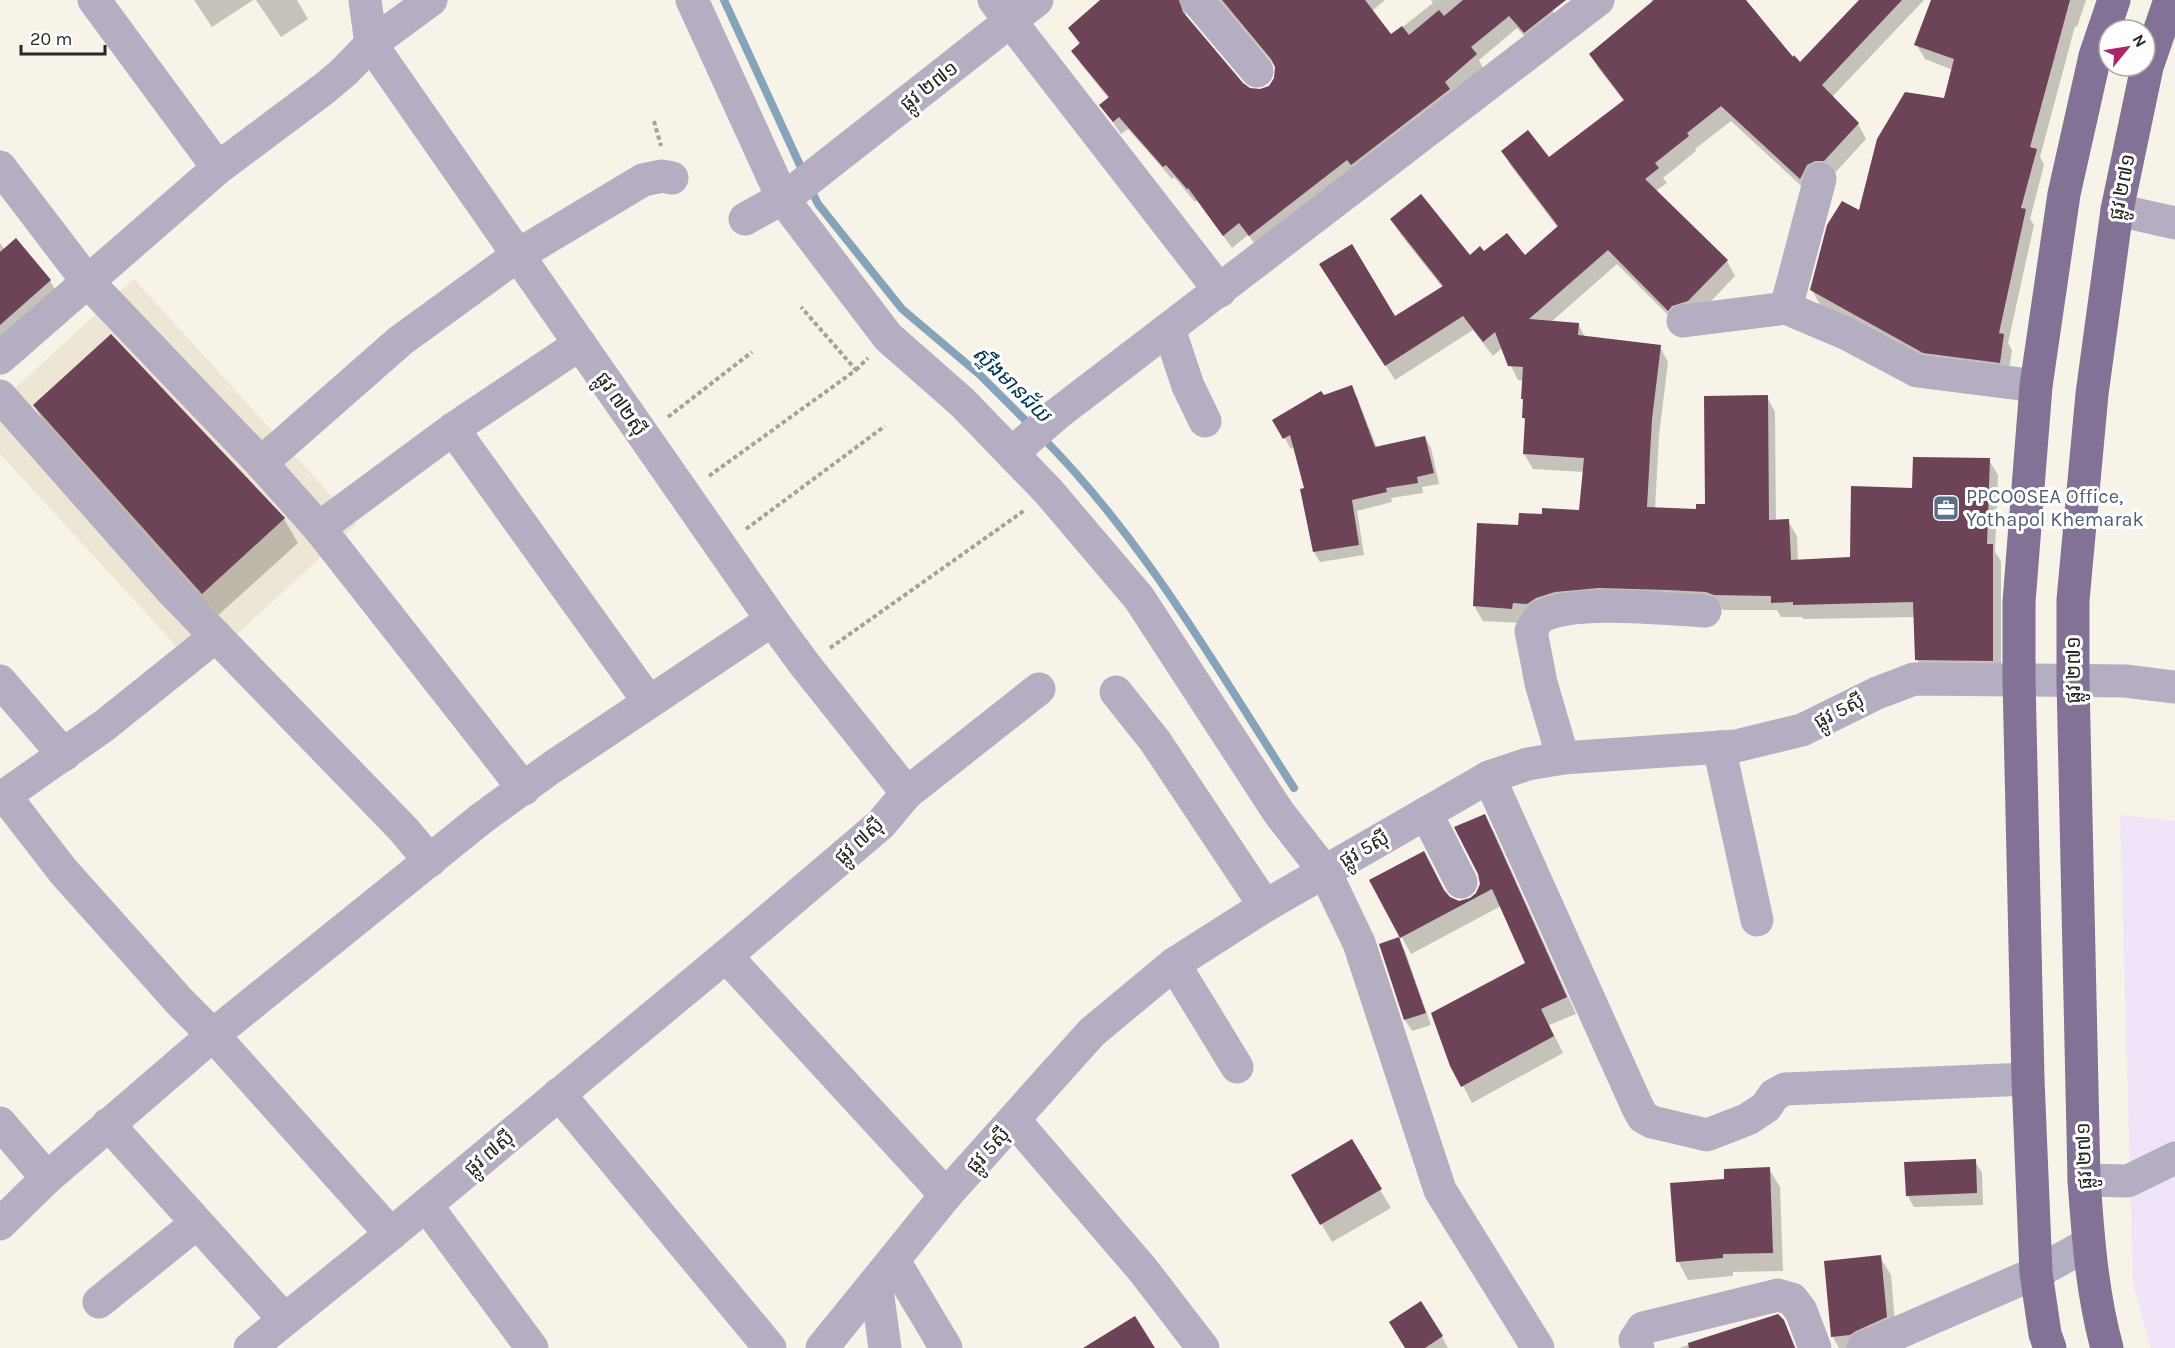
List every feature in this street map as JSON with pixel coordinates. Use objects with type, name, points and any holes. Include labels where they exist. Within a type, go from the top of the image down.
[{"type":"main road","points":[[2049,1348],[2036,1273],[2028,1079],[2019,602],[2036,386],[2064,194],[2095,56],[2114,0]]},
{"type":"main road","name":"ផ្លូវ ២៧១","points":[[2107,1348],[2098,1315],[2088,1244],[2084,1180],[2073,600],[2092,394],[2117,210],[2147,67],[2170,0]]},
{"type":"street","points":[[94,0],[218,168]]},
{"type":"street","name":"ផ្លូវ ៧២ស៊ី","points":[[365,0],[371,44],[772,620],[805,666],[907,793]]},
{"type":"street","points":[[0,358],[218,168],[325,88],[371,44],[431,0]]},
{"type":"street","points":[[692,0],[787,196],[888,337],[963,404],[1028,439],[1049,492],[1139,598],[1279,813],[1324,872],[1359,943],[1440,1190],[1538,1348]]},
{"type":"street","name":"ផ្លូវ ២៧១","points":[[745,219],[787,196],[820,171],[1002,10],[1037,0]]},
{"type":"street","points":[[1197,0],[1257,71]]},
{"type":"street","points":[[1028,439],[1220,291],[1583,4]]},
{"type":"street","points":[[1002,10],[1220,291]]},
{"type":"street","points":[[0,167],[87,281],[261,463],[319,528],[524,789]]},
{"type":"street","points":[[261,463],[400,341],[518,255],[643,180],[662,176],[672,178]]},
{"type":"street","points":[[1786,308],[1820,179]]},
{"type":"street","points":[[2117,210],[2175,224]]},
{"type":"street","points":[[1683,321],[1786,308],[1845,333],[1917,370],[2036,386]]},
{"type":"street","points":[[1169,329],[1188,386],[1205,421]]},
{"type":"street","points":[[319,528],[453,429],[580,344]]},
{"type":"street","points":[[0,396],[172,591],[403,829],[430,861]]},
{"type":"street","points":[[453,429],[650,702]]},
{"type":"street","points":[[1563,758],[1541,683],[1531,631],[1540,617],[1571,607],[1705,611]]},
{"type":"street","points":[[0,1224],[108,1124],[213,1035],[482,818],[551,768],[772,620]]},
{"type":"street","points":[[216,636],[105,725],[2,798],[63,871],[391,1234]]},
{"type":"street","name":"ផ្លូវ 5ស៊ី","points":[[822,1348],[946,1195],[1092,1032],[1174,963],[1265,906],[1489,777],[1528,764],[1563,758],[1736,746],[1802,730],[1877,693],[1914,679],[2125,681],[2175,687]]},
{"type":"street","points":[[0,681],[64,755]]},
{"type":"street","name":"ផ្លូវ ៧ស៊ី","points":[[267,1338],[726,956],[881,824],[907,793],[1039,689]]},
{"type":"street","points":[[1116,692],[1155,741],[1265,906]]},
{"type":"street","points":[[1719,747],[1757,920]]},
{"type":"street","points":[[1489,777],[1637,1106],[1643,1116],[1652,1122],[1707,1135],[1748,1119],[1766,1107],[1774,1095],[1785,1089],[2028,1079]]},
{"type":"street","points":[[1426,813],[1461,882]]},
{"type":"street","points":[[726,956],[946,1195]]},
{"type":"street","points":[[1174,963],[1237,1067]]},
{"type":"street","points":[[559,1094],[770,1348]]},
{"type":"street","points":[[1014,1120],[1143,1270],[1203,1348]]},
{"type":"street","points":[[0,1123],[48,1178]]},
{"type":"street","points":[[108,1124],[197,1223],[267,1338]]},
{"type":"street","points":[[2084,1180],[2128,1181],[2175,1158]]},
{"type":"street","points":[[426,1205],[532,1348]]},
{"type":"street","points":[[99,1302],[197,1223]]},
{"type":"street","points":[[1863,1348],[2036,1273],[2088,1244]]},
{"type":"street","points":[[885,1272],[885,1348]]},
{"type":"street","points":[[885,1272],[946,1348]]},
{"type":"street","points":[[1638,1348],[1635,1340],[1643,1328],[1778,1295],[1792,1299],[1801,1311],[1815,1348]]},
{"type":"path","points":[[684,494],[856,370],[801,308]]},
{"type":"path","points":[[644,436],[752,352]]},
{"type":"path","points":[[722,548],[885,426]]},
{"type":"path","points":[[805,666],[1049,492]]},
{"type":"shaded area","points":[[134,279],[357,524],[198,670],[0,454],[0,402]]},
{"type":"shaded area","points":[[2120,815],[2175,821],[2175,1348],[2151,1348],[2133,1284]]},
{"type":"building","points":[[1100,0],[1179,0],[1183,12],[1243,83],[1250,88],[1260,89],[1269,86],[1274,78],[1275,67],[1271,59],[1222,0],[1365,0],[1391,34],[1402,26],[1409,35],[1439,10],[1444,16],[1463,0],[1566,0],[1524,33],[1509,16],[1471,47],[1477,54],[1445,82],[1450,89],[1351,165],[1347,160],[1249,236],[1239,223],[1223,236],[1188,188],[1166,165],[1163,167],[1119,117],[1113,122],[1099,105],[1109,97],[1071,51],[1080,43],[1068,28]]},
{"type":"building","points":[[1654,0],[1746,0],[1793,57],[1794,55],[1800,62],[1859,0],[1902,0],[1822,85],[1859,123],[1824,161],[1815,161],[1807,165],[1800,179],[1721,106],[1655,163],[1659,168],[1645,179],[1728,260],[1688,301],[1672,306],[1668,311],[1608,250],[1529,319],[1579,323],[1578,335],[1661,345],[1652,419],[1647,507],[1696,509],[1696,504],[1705,504],[1704,396],[1768,395],[1769,520],[1789,519],[1791,560],[1850,557],[1851,486],[1912,488],[1913,457],[1990,458],[1987,544],[1993,544],[1993,661],[1915,660],[1913,602],[1793,605],[1793,602],[1771,603],[1771,596],[1599,588],[1555,592],[1536,598],[1527,604],[1513,603],[1512,609],[1473,606],[1477,523],[1518,525],[1519,513],[1542,514],[1542,508],[1579,510],[1584,458],[1523,454],[1525,418],[1522,418],[1523,399],[1521,399],[1523,367],[1508,366],[1495,332],[1483,342],[1463,316],[1385,366],[1319,264],[1352,244],[1395,316],[1443,286],[1390,219],[1421,194],[1470,255],[1480,246],[1484,251],[1507,233],[1525,255],[1558,226],[1501,151],[1528,130],[1549,157],[1624,100],[1589,54]]},
{"type":"building","points":[[1931,0],[2070,0],[2030,147],[2037,149],[2021,208],[2026,209],[1999,333],[2004,334],[2000,363],[1923,353],[1810,290],[1827,225],[1842,201],[1859,210],[1877,139],[1905,92],[1944,98],[1954,59],[1914,45]]},
{"type":"building","points":[[16,238],[51,280],[0,325],[0,252]]},
{"type":"building","points":[[111,334],[285,518],[202,594],[33,405]]},
{"type":"building","points":[[1352,385],[1375,447],[1425,436],[1434,473],[1417,477],[1418,483],[1386,488],[1387,492],[1352,500],[1359,545],[1313,552],[1300,489],[1304,488],[1290,435],[1283,439],[1272,420],[1321,391],[1324,395]]},
{"type":"building","points":[[1485,814],[1567,997],[1541,1009],[1554,1036],[1461,1087],[1450,1066],[1431,1013],[1525,963],[1492,889],[1400,938],[1369,880],[1424,851],[1450,897],[1459,901],[1470,898],[1476,893],[1480,884],[1478,874],[1454,827]]},
{"type":"building","points":[[1399,937],[1426,1013],[1404,1020],[1379,944]]},
{"type":"building","points":[[1352,1139],[1382,1189],[1320,1225],[1291,1175]]},
{"type":"building","points":[[1976,1159],[1977,1193],[1906,1196],[1904,1162]]},
{"type":"building","points":[[1770,1167],[1773,1253],[1723,1254],[1723,1258],[1676,1262],[1670,1183],[1724,1179],[1724,1169]]},
{"type":"building","points":[[1881,1255],[1887,1317],[1850,1335],[1831,1337],[1824,1261]]},
{"type":"building","points":[[1421,1301],[1443,1336],[1425,1348],[1405,1348],[1389,1322]]},
{"type":"building","points":[[1778,1314],[1784,1320],[1795,1348],[1689,1348],[1688,1343]]},
{"type":"building","points":[[1135,1316],[1155,1348],[1083,1348]]},
{"type":"waterway","name":"ស្ទឹងមានជ័យ","points":[[724,0],[804,174]]},
{"type":"waterway","name":"ស្ទឹងមានជ័យ","points":[[809,186],[818,204],[902,309],[980,375],[1033,428]]},
{"type":"waterway","name":"ស្ទឹងមានជ័យ","points":[[1042,437],[1079,477],[1146,561],[1207,651],[1294,788]]},
{"type":"place","name":"PPCOOSEA Office, Yothapol Khemarak","points":[[1946,508]]}]
